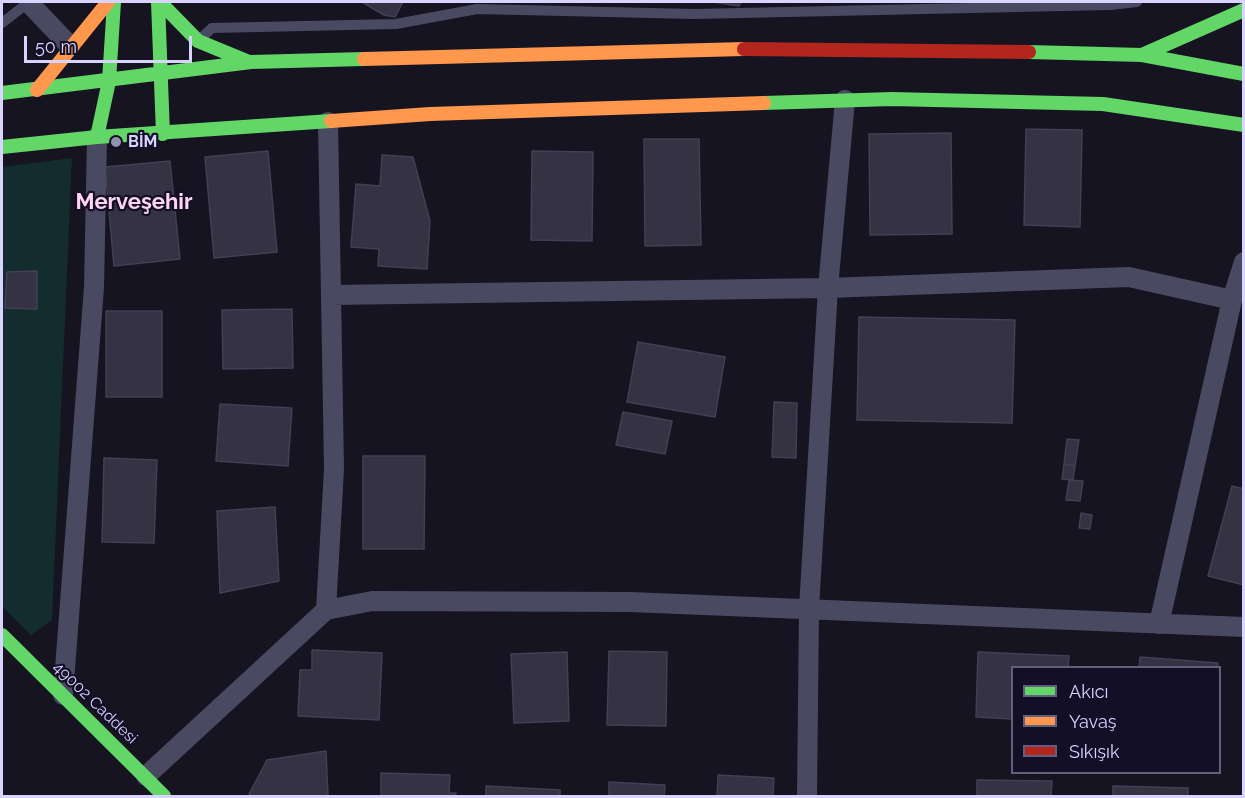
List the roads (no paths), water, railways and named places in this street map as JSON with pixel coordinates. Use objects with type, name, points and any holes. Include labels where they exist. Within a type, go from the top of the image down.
[{"type":"street","points":[[37,90],[70,46],[108,2]]},
{"type":"street","points":[[63,695],[94,287],[97,137],[109,81],[114,2]]},
{"type":"street","points":[[159,2],[198,40],[251,62]]},
{"type":"street","points":[[159,2],[163,134]]},
{"type":"street","points":[[30,3],[70,46]]},
{"type":"street","points":[[1142,55],[1244,10]]},
{"type":"street","points":[[2,93],[251,62],[703,49],[1142,55],[1244,74]]},
{"type":"street","points":[[2,147],[97,137],[430,114],[892,99],[1104,104],[1244,125]]},
{"type":"street","points":[[807,796],[809,609],[828,288],[845,100]]},
{"type":"street","points":[[326,610],[334,469],[328,122]]},
{"type":"street","points":[[1159,624],[1232,300],[1244,262]]},
{"type":"street","points":[[331,295],[828,288],[1130,277],[1232,300]]},
{"type":"street","points":[[146,776],[326,610],[372,601],[630,602],[1244,627]]},
{"type":"street","name":"49002 Caddesi","points":[[2,634],[164,796]]},
{"type":"lane","points":[[198,40],[212,28],[396,24],[477,9],[694,14],[1110,5],[1137,2]]},
{"type":"lane","points":[[2,23],[30,3]]},
{"type":"place","name":"BİM","points":[[116,142]]},
{"type":"district","name":"Merveşehir","points":[[134,202]]}]
